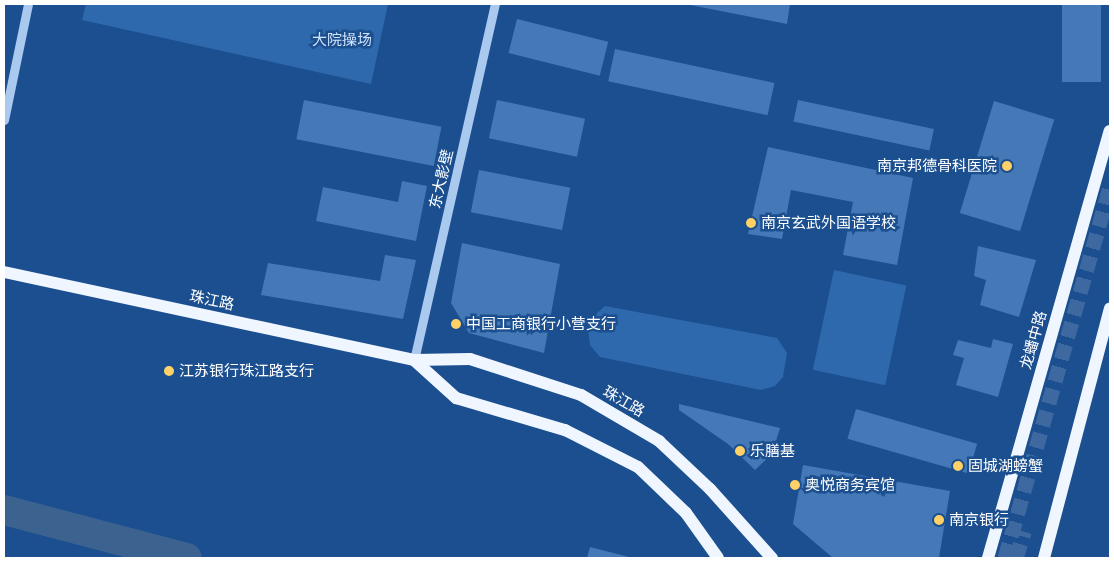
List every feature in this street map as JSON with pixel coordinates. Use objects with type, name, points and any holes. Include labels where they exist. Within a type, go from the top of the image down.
[{"type":"main road","name":"龙蟠中路","points":[[988,558],[1110,131]]},
{"type":"main road","name":"珠江路","points":[[4,272],[414,360],[470,359],[581,395],[659,440],[710,488],[772,558]]},
{"type":"main road","points":[[1044,558],[1110,309]]},
{"type":"main road","points":[[414,360],[456,398],[565,430],[638,467],[686,513],[718,558]]},
{"type":"street","points":[[4,120],[28,4]]},
{"type":"street","name":"东大影壁","points":[[414,360],[495,4]]},
{"type":"street","points":[[4,67],[15,69]]},
{"type":"green space","name":"大院操场","points":[[86,4],[388,4],[371,84],[82,20]]},
{"type":"green space","points":[[834,270],[906,285],[885,385],[813,370]]},
{"type":"green space","points":[[605,306],[777,338],[787,353],[783,377],[775,386],[761,390],[600,357],[590,345],[588,330],[595,315]]},
{"type":"building","points":[[685,4],[790,4],[787,24]]},
{"type":"building","points":[[1062,4],[1101,4],[1101,82],[1062,82]]},
{"type":"building","points":[[517,19],[608,42],[600,76],[509,53]]},
{"type":"building","points":[[615,49],[774,83],[768,115],[608,81]]},
{"type":"building","points":[[304,100],[441,127],[434,166],[296,139]]},
{"type":"building","points":[[497,100],[585,119],[577,157],[489,138]]},
{"type":"building","points":[[798,100],[934,129],[929,150],[793,122]]},
{"type":"building","name":"南京邦德骨科医院","points":[[994,101],[1054,119],[1020,231],[960,213]]},
{"type":"building","points":[[768,147],[913,178],[897,265],[843,255],[853,202],[791,190],[782,239],[748,234]]},
{"type":"building","points":[[479,170],[570,188],[562,230],[471,212]]},
{"type":"building","points":[[402,181],[427,186],[416,241],[316,221],[323,187],[398,202]]},
{"type":"building","points":[[462,243],[560,264],[544,353],[469,333],[451,303]]},
{"type":"building","points":[[978,246],[1036,260],[1019,317],[980,305],[986,280],[974,276]]},
{"type":"building","points":[[385,255],[416,260],[403,319],[261,295],[268,263],[380,281]]},
{"type":"building","points":[[993,339],[1013,344],[998,397],[956,385],[964,358],[953,355],[958,340],[991,348]]},
{"type":"building","points":[[679,404],[780,428],[772,454],[755,470],[728,444],[679,410]]},
{"type":"building","points":[[856,409],[977,444],[969,474],[847,439]]},
{"type":"building","points":[[803,465],[950,491],[939,558],[833,558],[793,524]]},
{"type":"building","points":[[590,547],[633,558],[587,558]]},
{"type":"waterway","points":[[4,510],[187,558]]},
{"type":"tunnel","points":[[1005,558],[1110,186]]},
{"type":"tunnel","points":[[1016,558],[1024,531]]},
{"type":"place","name":"南京邦德骨科医院","points":[[1007,166]]},
{"type":"place","name":"南京玄武外国语学校","points":[[751,223]]},
{"type":"place","name":"中国工商银行小营支行","points":[[456,324]]},
{"type":"place","name":"江苏银行珠江路支行","points":[[169,371]]},
{"type":"place","name":"乐膳基","points":[[740,451]]},
{"type":"place","name":"固城湖螃蟹","points":[[958,466]]},
{"type":"place","name":"奥悦商务宾馆","points":[[795,485]]},
{"type":"place","name":"南京银行","points":[[939,520]]}]
